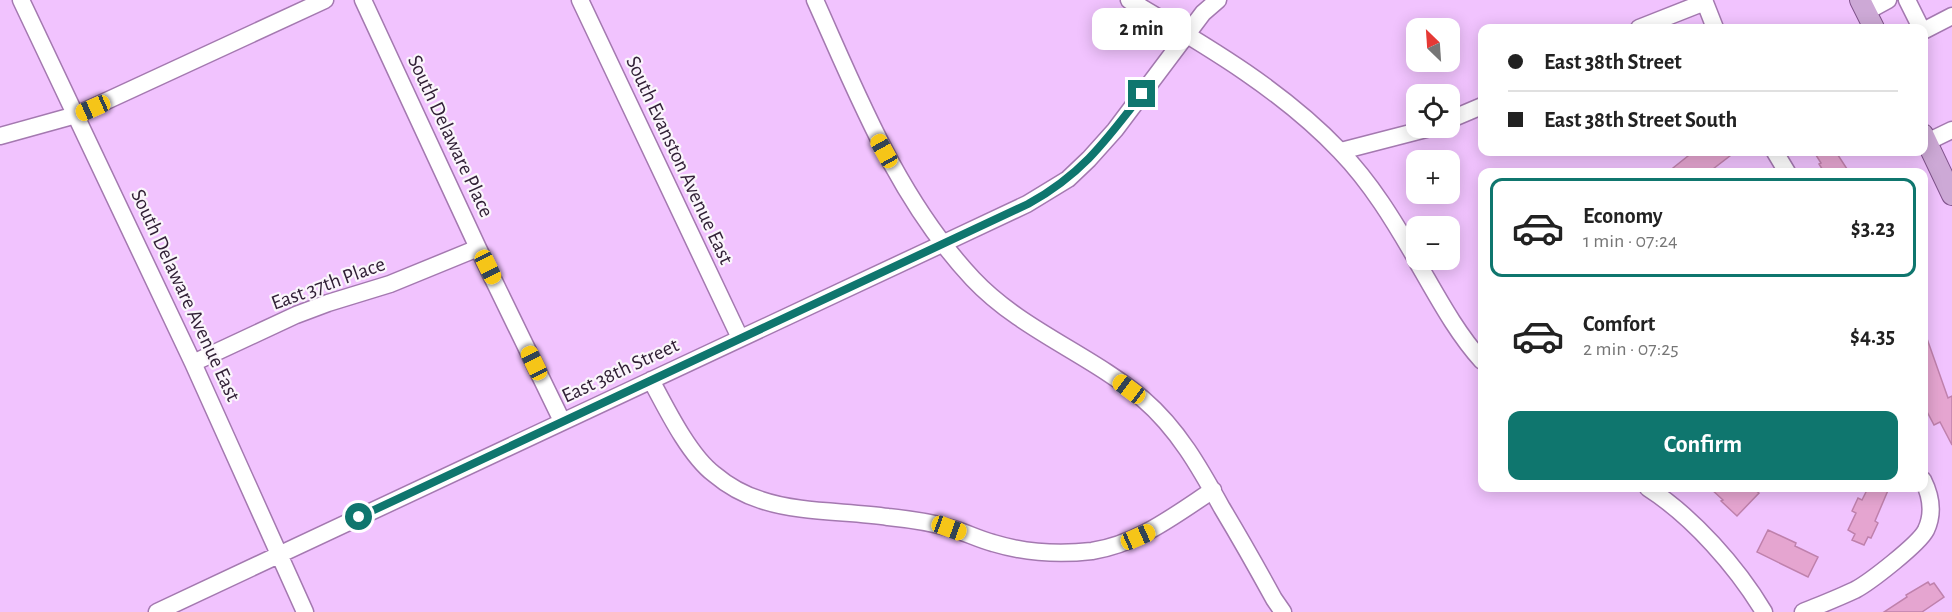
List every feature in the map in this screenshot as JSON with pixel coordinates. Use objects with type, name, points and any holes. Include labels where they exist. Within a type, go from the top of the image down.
[{"type":"main road","points":[[1928,144],[1952,195]]},
{"type":"street","name":"South Delaware Avenue East","points":[[21,0],[194,363],[304,612]]},
{"type":"street","points":[[0,136],[76,115],[325,0]]},
{"type":"street","name":"South Delaware Place","points":[[363,0],[478,248],[562,421]]},
{"type":"street","name":"South Evanston Avenue East","points":[[580,0],[740,338]]},
{"type":"street","points":[[815,0],[875,135],[917,209],[942,244],[974,281],[1007,310],[1116,378],[1143,399],[1163,419],[1188,447],[1283,612]]},
{"type":"street","points":[[1129,0],[1233,63],[1267,87],[1341,151],[1367,183],[1406,242]]},
{"type":"street","name":"East 38th Street","points":[[157,612],[1048,193],[1068,179],[1093,155],[1203,14],[1218,0]]},
{"type":"street","points":[[1866,13],[1888,0]]},
{"type":"street","points":[[1907,0],[1919,24]]},
{"type":"street","points":[[1649,24],[1704,1],[1713,24]]},
{"type":"street","points":[[1928,27],[1952,16]]},
{"type":"street","points":[[1460,115],[1478,108]]},
{"type":"street","points":[[1928,137],[1952,130]]},
{"type":"street","points":[[1341,151],[1406,134]]},
{"type":"street","name":"East 37th Place","points":[[194,363],[296,315],[390,284],[478,248]]},
{"type":"street","points":[[1422,270],[1447,313],[1478,357]]},
{"type":"street","points":[[651,380],[673,422],[712,473],[732,487],[773,503],[889,517],[949,528],[1029,552],[1060,554],[1095,550],[1125,542],[1151,531],[1213,490]]},
{"type":"street","points":[[1803,612],[1856,589],[1916,544],[1926,531],[1931,508],[1928,491]]},
{"type":"street","points":[[1655,492],[1714,545],[1750,588],[1764,612]]},
{"type":"building","points":[[1688,156],[1730,156],[1714,168],[1673,168]]},
{"type":"building","points":[[1817,156],[1839,156],[1846,168],[1822,168],[1819,164],[1821,163]]},
{"type":"building","points":[[1928,341],[1948,398],[1952,396],[1952,445],[1940,422],[1934,425],[1928,414]]},
{"type":"building","points":[[1714,492],[1759,493],[1737,516],[1721,501],[1723,500]]},
{"type":"building","points":[[1866,492],[1887,492],[1875,521],[1878,523],[1871,538],[1868,537],[1864,545],[1852,540],[1855,534],[1848,530],[1856,513],[1852,511],[1858,498],[1862,500]]},
{"type":"building","points":[[1768,530],[1796,543],[1795,546],[1818,557],[1808,577],[1757,552]]},
{"type":"building","points":[[1928,582],[1930,585],[1934,583],[1944,597],[1922,612],[1884,612],[1907,597],[1906,595]]},
{"type":"route","points":[[359,517],[1028,204],[1068,179],[1089,159],[1142,94]]}]
